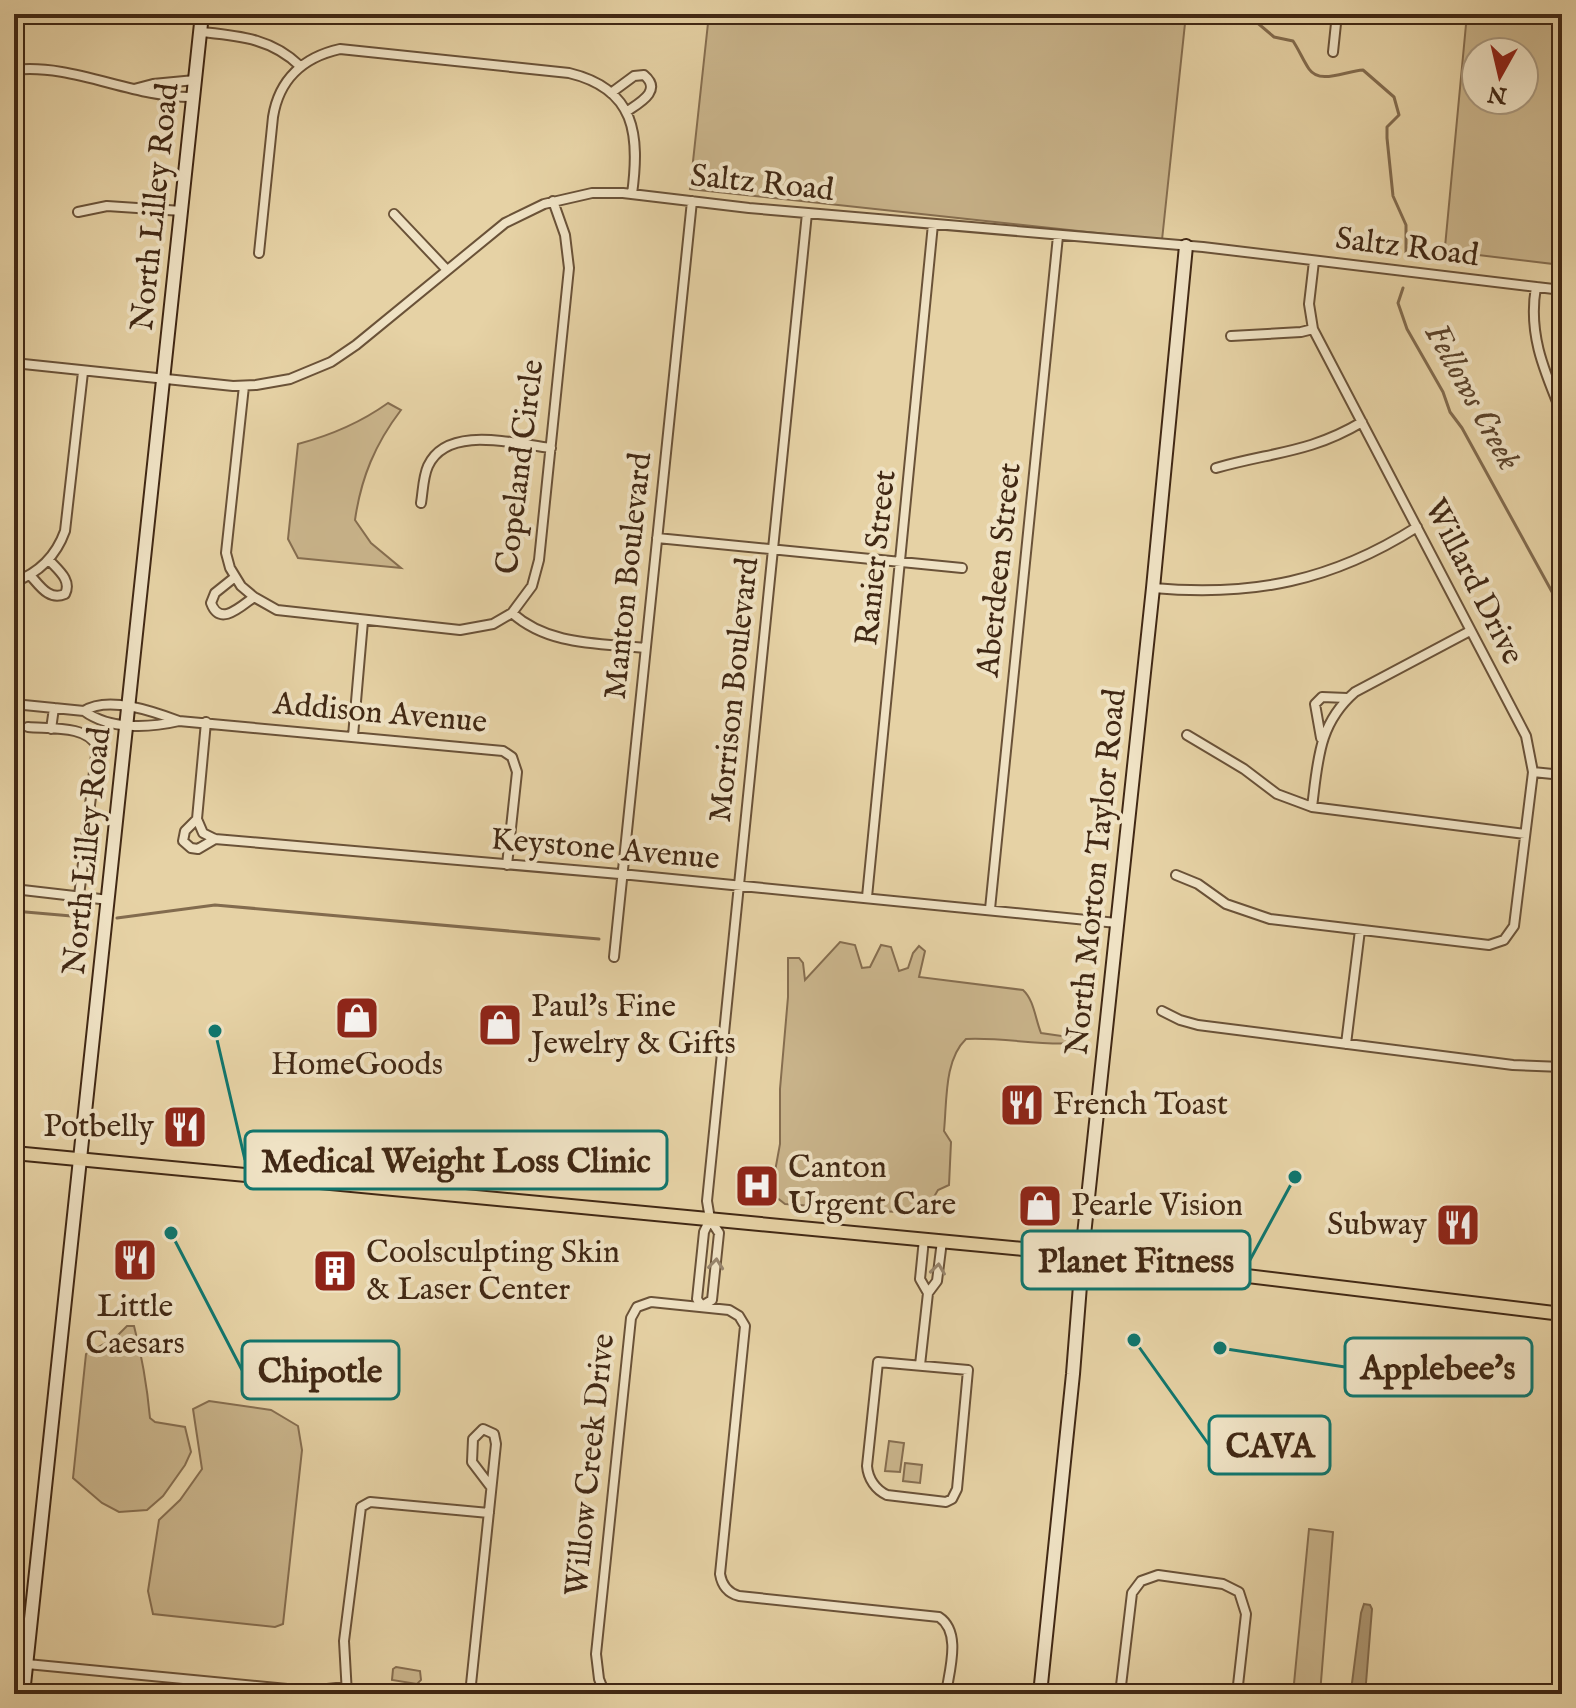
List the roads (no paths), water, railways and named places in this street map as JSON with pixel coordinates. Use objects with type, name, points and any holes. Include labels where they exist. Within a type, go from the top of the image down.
[{"type":"main road","points":[[14,1153],[1082,1255],[1562,1314]]},
{"type":"street","name":"North Lilley Road","points":[[23,1694],[202,14]]},
{"type":"street","points":[[1333,52],[1337,14]]},
{"type":"street","points":[[201,32],[260,40],[282,50],[300,66]]},
{"type":"street","points":[[259,253],[275,106],[285,83],[300,66],[326,52],[355,49],[569,73],[590,80],[611,93],[633,126],[637,151],[632,194]]},
{"type":"street","points":[[14,70],[53,71],[152,95],[193,97]]},
{"type":"street","points":[[611,93],[634,76],[644,75],[649,80],[652,87],[650,94],[626,112]]},
{"type":"street","points":[[133,89],[195,80]]},
{"type":"street","name":"Saltz Road","points":[[14,363],[244,386],[290,379],[331,362],[356,345],[505,223],[553,201],[592,193],[632,194],[807,213],[1186,246],[1562,290]]},
{"type":"street","name":"Copeland Circle","points":[[235,577],[254,597],[277,610],[468,630],[493,624],[512,613],[527,596],[537,571],[569,268],[565,235],[553,201]]},
{"type":"street","name":"Manton Boulevard","points":[[614,957],[692,201]]},
{"type":"street","points":[[78,212],[107,206],[182,211]]},
{"type":"street","name":"Morrison Boulevard","points":[[710,1219],[707,1201],[807,213]]},
{"type":"street","points":[[394,214],[447,270]]},
{"type":"street","name":"Ranier Street","points":[[867,897],[933,224]]},
{"type":"street","name":"Aberdeen Street","points":[[990,909],[1058,236]]},
{"type":"street","name":"North Morton Taylor Road","points":[[1040,1694],[1186,246]]},
{"type":"street","name":"Willard Drive","points":[[1314,261],[1309,304],[1313,329],[1526,736],[1533,772],[1515,920],[1506,937],[1489,945],[1360,930]]},
{"type":"street","points":[[1536,287],[1533,313],[1535,338],[1560,409]]},
{"type":"street","points":[[1231,336],[1313,329]]},
{"type":"street","points":[[14,582],[30,575],[49,560],[59,546],[68,520],[83,372]]},
{"type":"street","points":[[244,386],[226,542],[226,553],[235,577],[215,593],[211,603],[214,611],[221,615],[230,614],[254,597]]},
{"type":"street","points":[[1216,468],[1306,448],[1362,422]]},
{"type":"street","points":[[421,503],[429,464],[453,443],[475,440],[551,448]]},
{"type":"street","points":[[1153,588],[1224,591],[1286,584],[1356,560],[1417,527]]},
{"type":"street","points":[[657,538],[962,568]]},
{"type":"street","points":[[30,575],[49,596],[65,594],[67,580],[49,560]]},
{"type":"street","points":[[512,613],[532,628],[554,638],[645,648]]},
{"type":"street","points":[[353,736],[363,621]]},
{"type":"street","points":[[1312,807],[1322,740],[1334,714],[1348,698],[1377,679],[1470,631]]},
{"type":"street","points":[[1322,740],[1315,704],[1322,697],[1348,698]]},
{"type":"street","name":"Addison Avenue","points":[[14,704],[84,711],[92,717],[127,726],[179,721]]},
{"type":"street","name":"Addison Avenue","points":[[84,711],[91,706],[129,706],[179,721],[498,749],[507,753],[515,763],[517,772],[507,865]]},
{"type":"street","points":[[51,729],[54,708]]},
{"type":"street","points":[[206,722],[197,819],[203,833],[215,839]]},
{"type":"street","points":[[28,727],[84,733],[94,740],[97,747],[79,896]]},
{"type":"street","points":[[1187,735],[1244,769],[1277,794],[1312,807],[1525,834]]},
{"type":"street","points":[[1533,772],[1562,775]]},
{"type":"street","name":"Keystone Avenue","points":[[197,819],[183,836],[186,844],[198,849],[215,839],[622,874],[1117,923]]},
{"type":"street","points":[[1176,875],[1198,884],[1226,904],[1255,915],[1360,930],[1346,1044]]},
{"type":"street","points":[[14,889],[109,900]]},
{"type":"street","points":[[1162,1011],[1198,1025],[1513,1065],[1562,1067]]},
{"type":"street","points":[[710,1219],[719,1233],[718,1244],[712,1300],[702,1306],[697,1299],[704,1232],[710,1219]]},
{"type":"street","points":[[924,1239],[920,1279],[928,1293]]},
{"type":"street","points":[[920,1365],[928,1293],[937,1281],[942,1241]]},
{"type":"street","name":"Willow Creek Drive","points":[[605,1694],[599,1679],[596,1654],[631,1318],[637,1307],[647,1302],[702,1306],[736,1313],[743,1321],[745,1331],[720,1574],[723,1586],[739,1596],[939,1617],[947,1623],[952,1634],[946,1694]]},
{"type":"street","points":[[878,1362],[920,1365],[968,1370],[957,1489],[952,1499],[946,1502],[887,1495],[869,1478],[867,1471],[878,1362]]},
{"type":"street","points":[[470,1694],[489,1513],[495,1438],[491,1431],[483,1429],[473,1439],[472,1462],[491,1487]]},
{"type":"street","points":[[27,1664],[308,1691],[347,1690],[344,1641],[361,1507],[370,1502],[489,1513]]},
{"type":"street","points":[[1120,1694],[1131,1598],[1141,1581],[1158,1575],[1223,1584],[1239,1592],[1246,1614],[1237,1694]]},
{"type":"waterway","name":"Fellows Creek","points":[[735,14],[746,18],[783,14]]},
{"type":"waterway","name":"Fellows Creek","points":[[1232,14],[1254,20],[1274,37],[1293,41],[1314,74],[1326,77],[1363,70],[1394,97],[1399,115],[1387,127],[1387,138],[1393,196],[1406,225],[1406,255]]},
{"type":"waterway","name":"Fellows Creek","points":[[1403,288],[1398,303],[1407,329],[1443,392],[1450,412],[1462,428],[1562,610]]},
{"type":"waterway","points":[[117,918],[215,905],[599,939]]},
{"type":"waterway","points":[[14,911],[83,917]]},
{"type":"place","name":"HomeGoods","points":[[357,1018]]},
{"type":"place","name":"Paul's Fine Jewelry & Gifts","points":[[500,1025]]},
{"type":"place","name":"Medical Weight Loss Clinic","points":[[215,1031]]},
{"type":"place","name":"French Toast","points":[[1022,1105]]},
{"type":"place","name":"Potbelly","points":[[185,1127]]},
{"type":"place","name":"Planet Fitness","points":[[1295,1177]]},
{"type":"place","name":"Canton Urgent Care","points":[[757,1186]]},
{"type":"place","name":"Pearle Vision","points":[[1040,1206]]},
{"type":"place","name":"Subway","points":[[1458,1225]]},
{"type":"place","name":"Chipotle","points":[[171,1233]]},
{"type":"place","name":"Little Caesars","points":[[135,1260]]},
{"type":"place","name":"Coolsculpting Skin & Laser Center","points":[[335,1271]]},
{"type":"place","name":"CAVA","points":[[1134,1340]]},
{"type":"place","name":"Applebee's","points":[[1220,1348]]}]
